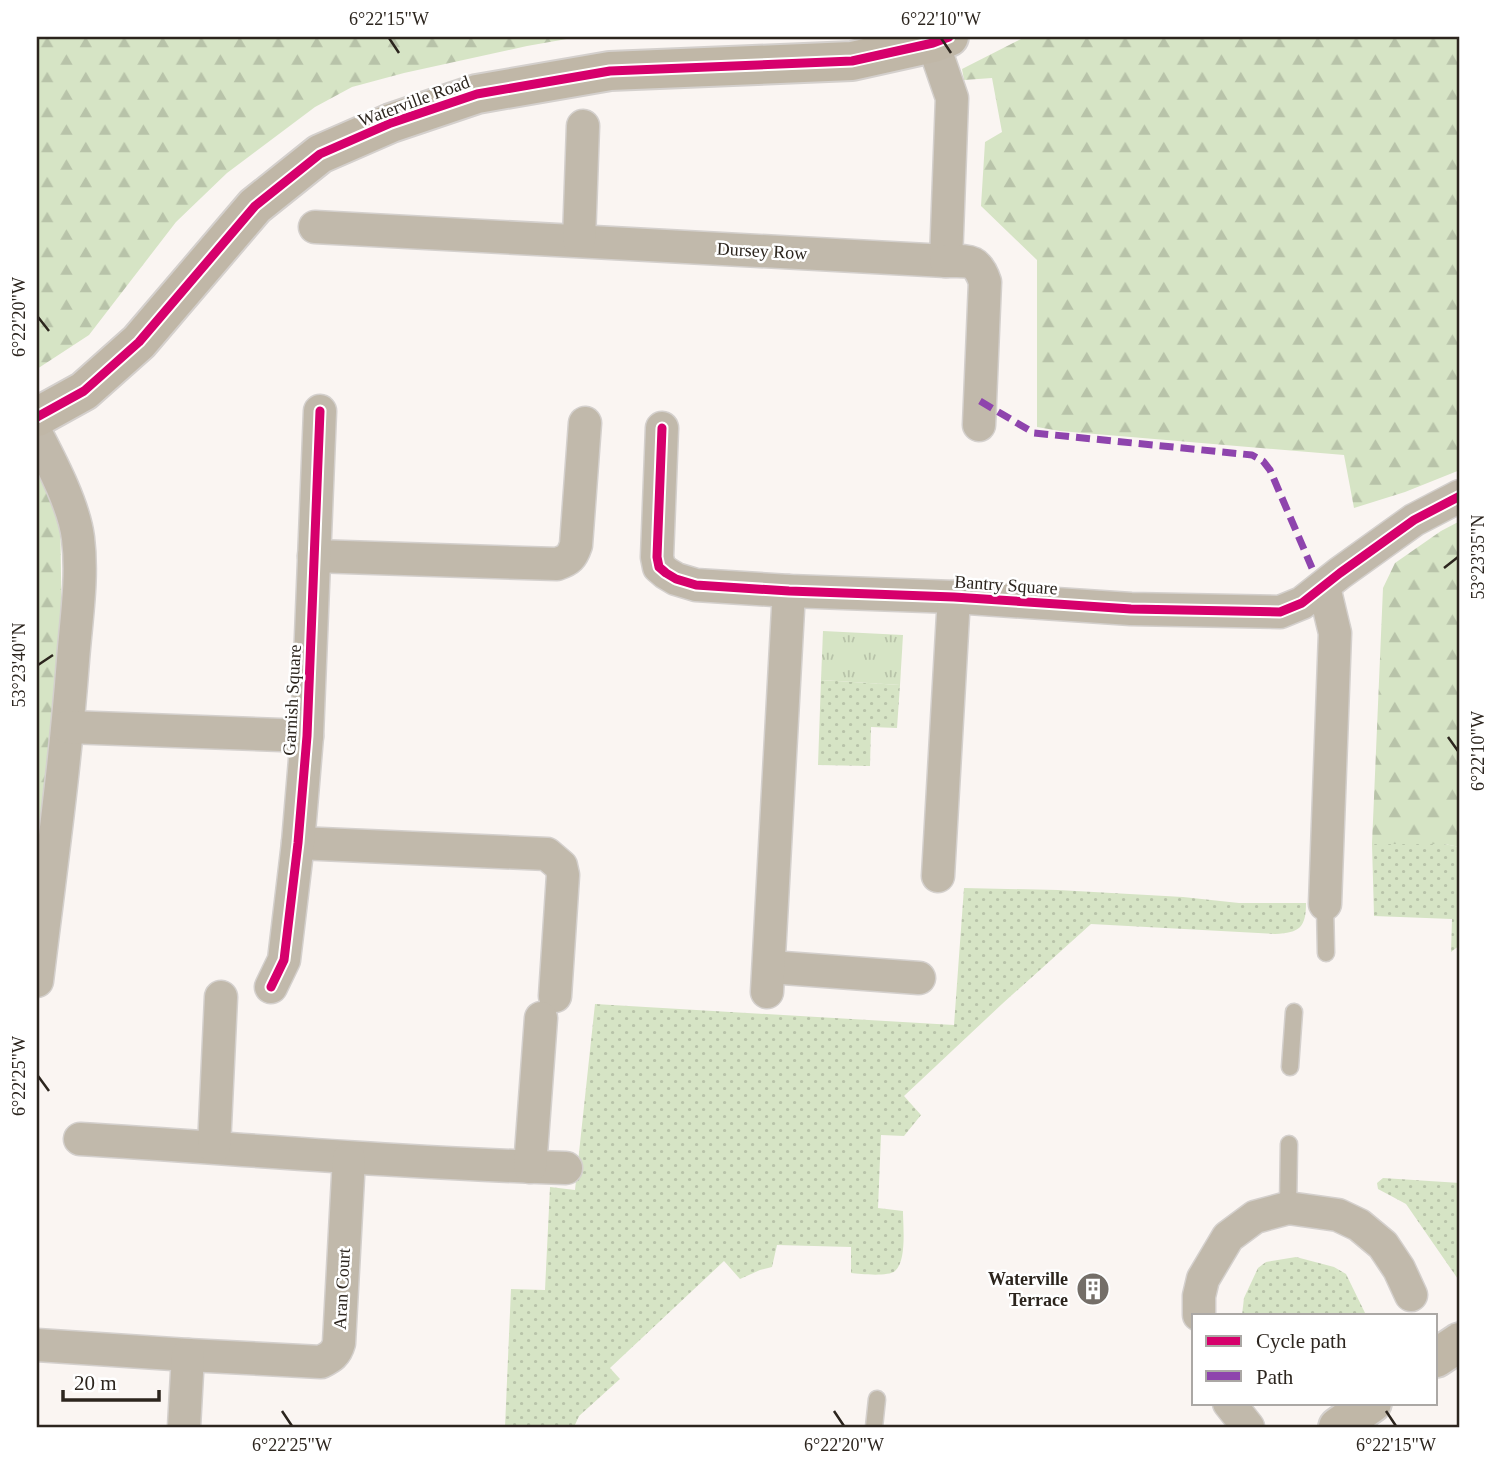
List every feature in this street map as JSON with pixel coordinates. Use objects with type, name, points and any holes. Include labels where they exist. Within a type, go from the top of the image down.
[{"type":"street","points":[[941,40],[952,99],[946,261]]},
{"type":"street","name":"Waterville Road","points":[[37,418],[84,391],[139,342],[255,206],[320,154],[391,123],[478,94],[610,71],[852,61],[941,40]]},
{"type":"street","points":[[579,240],[583,126]]},
{"type":"street","name":"Dursey Row","points":[[315,227],[970,261],[977,266],[985,282],[979,425]]},
{"type":"street","name":"Garnish Square","points":[[271,987],[285,960],[298,843],[307,736],[320,411]]},
{"type":"street","points":[[314,556],[557,564],[568,561],[576,545],[585,423]]},
{"type":"street","name":"Bantry Square","points":[[662,428],[657,557],[659,566],[676,579],[696,585],[954,597],[1131,609],[1280,612],[1302,603],[1414,520],[1460,496]]},
{"type":"street","points":[[37,435],[74,519],[78,539],[79,578],[68,727],[37,981]]},
{"type":"street","points":[[1324,587],[1335,633],[1325,904]]},
{"type":"street","points":[[789,591],[768,980],[919,978]]},
{"type":"street","name":"Bantry Square","points":[[938,876],[954,597]]},
{"type":"street","name":"Garnish Square","points":[[68,727],[307,736]]},
{"type":"street","points":[[298,843],[547,854],[561,866],[563,875],[530,1167]]},
{"type":"street","points":[[214,1147],[221,997]]},
{"type":"street","points":[[80,1139],[349,1158],[566,1168]]},
{"type":"street","name":"Aran Court","points":[[37,1345],[321,1362],[331,1357],[337,1351],[339,1343],[349,1158]]},
{"type":"street","points":[[1199,1314],[1203,1279],[1228,1237],[1255,1217],[1288,1208],[1338,1215],[1359,1225],[1383,1245],[1399,1269],[1411,1295]]},
{"type":"street","points":[[1438,1357],[1460,1342]]},
{"type":"street","points":[[184,1427],[188,1355]]},
{"type":"street","points":[[1230,1404],[1248,1427]]},
{"type":"street","points":[[1338,1427],[1371,1404]]},
{"type":"lane","points":[[1325,904],[1326,953]]},
{"type":"lane","points":[[1290,1067],[1294,1012]]},
{"type":"lane","points":[[1288,1208],[1289,1144]]},
{"type":"lane","points":[[874,1427],[877,1399]]},
{"type":"green space","points":[[37,37],[578,37],[404,73],[352,87],[315,107],[227,173],[176,222],[89,335],[37,369]]},
{"type":"green space","points":[[1025,37],[1460,37],[1460,470],[1405,492],[1354,508],[1344,455],[1037,427],[1037,260],[981,206],[985,142],[1002,132],[992,78],[964,80],[962,69]]},
{"type":"green space","points":[[37,456],[60,503],[62,645],[37,856]]},
{"type":"green space","points":[[1460,521],[1460,847],[1444,844],[1372,844],[1383,588],[1395,563]]},
{"type":"green space","points":[[823,631],[903,635],[900,685],[821,680]]},
{"type":"green space","points":[[821,680],[900,685],[897,728],[871,727],[870,766],[818,765]]},
{"type":"green space","points":[[1372,844],[1444,844],[1460,847],[1460,945],[1451,952],[1452,919],[1374,916]]},
{"type":"green space","points":[[964,888],[1058,890],[1239,903],[1306,903],[1306,911],[1303,923],[1296,930],[1275,934],[1091,924],[904,1096],[921,1115],[904,1136],[881,1135],[878,1208],[903,1211],[903,1251],[895,1271],[880,1275],[851,1273],[851,1247],[777,1245],[772,1267],[740,1279],[724,1261],[610,1368],[620,1379],[579,1416],[574,1427],[505,1427],[511,1289],[545,1290],[550,1187],[575,1190],[595,1004],[954,1025]]},
{"type":"green space","points":[[1383,1178],[1460,1183],[1460,1282],[1406,1204],[1378,1189],[1377,1183]]},
{"type":"green space","points":[[1296,1257],[1334,1267],[1346,1274],[1366,1314],[1242,1314],[1244,1298],[1258,1268],[1266,1262]]},
{"type":"marked path","points":[[980,401],[1034,433],[1252,455],[1263,461],[1270,470],[1312,568]]},
{"type":"cycle path","points":[[37,417],[84,391],[139,342],[255,206],[320,154],[391,123],[477,94],[610,71],[852,61],[949,37]]},
{"type":"cycle path","points":[[271,987],[284,960],[298,843],[307,736],[320,411]]},
{"type":"cycle path","points":[[662,428],[657,557],[659,567],[676,579],[696,585],[954,597],[1131,609],[1280,612],[1302,603],[1414,520],[1460,496]]},
{"type":"place","name":"Waterville Terrace","points":[[1093,1289]]}]
